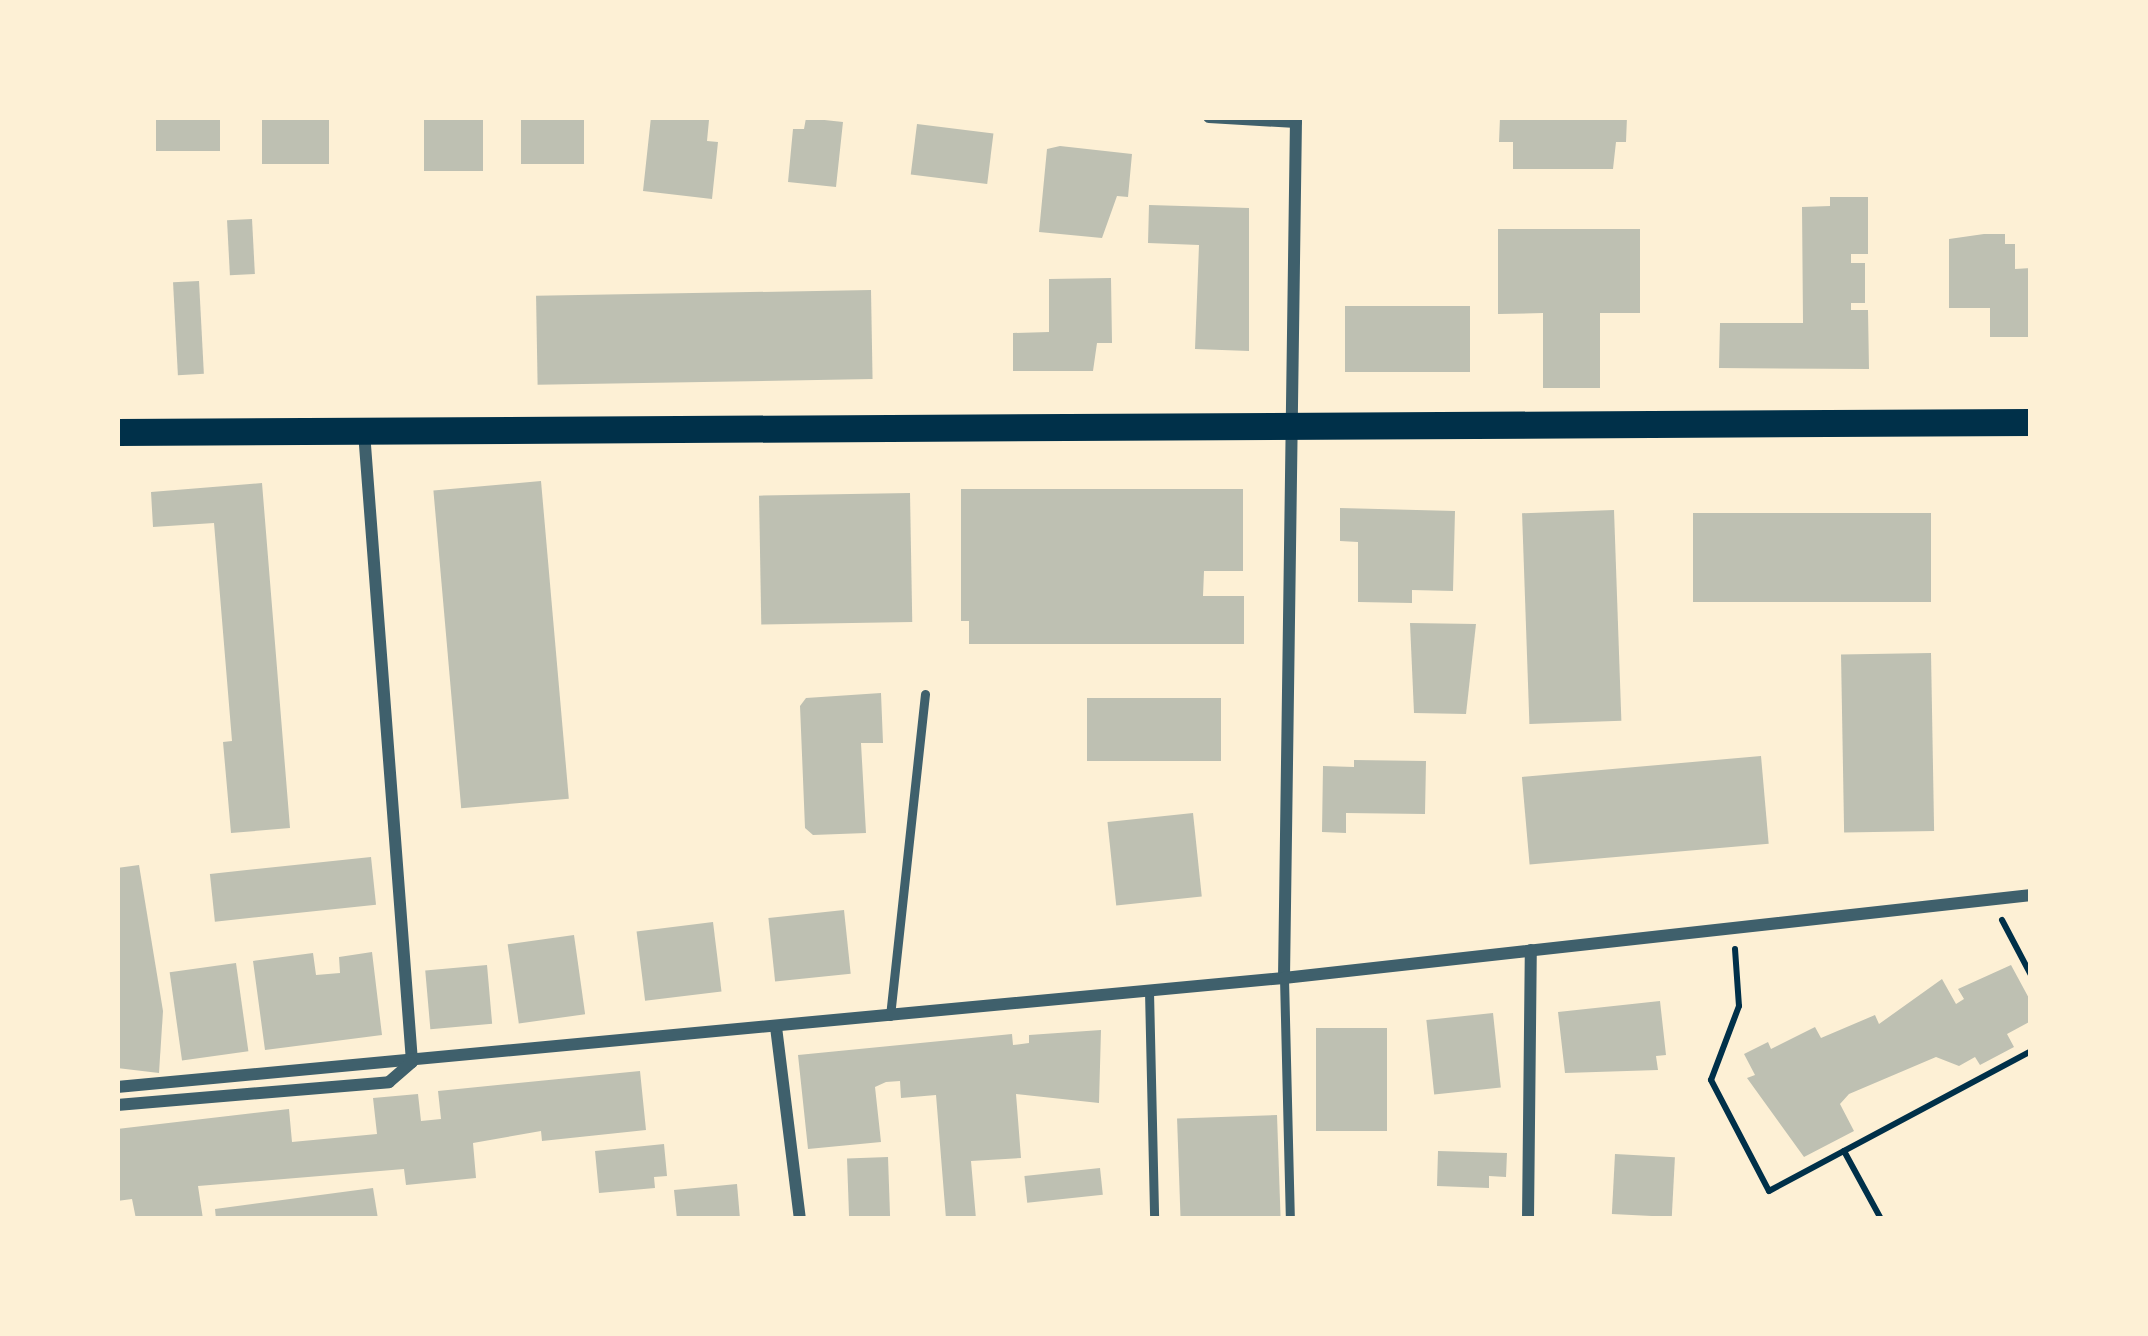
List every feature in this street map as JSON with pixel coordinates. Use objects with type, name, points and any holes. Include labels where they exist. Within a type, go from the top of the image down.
[{"type":"main road","points":[[117,432],[2031,422]]},
{"type":"street","points":[[1209,117],[1296,120],[1288,425],[1284,978]]},
{"type":"street","points":[[364,431],[412,1062]]},
{"type":"street","points":[[117,1087],[1284,978],[2031,895]]},
{"type":"street","points":[[1528,1219],[1532,950]]},
{"type":"street","points":[[776,1027],[800,1219]]},
{"type":"street","points":[[117,1105],[389,1082],[412,1062]]},
{"type":"lane","points":[[890,1016],[925,694]]},
{"type":"lane","points":[[1284,978],[1290,1217]]},
{"type":"lane","points":[[1149,991],[1154,1219]]},
{"type":"path","points":[[1991,899],[2031,975]]},
{"type":"path","points":[[1733,927],[1739,1006],[1712,1080],[1769,1191],[2031,1052]]},
{"type":"path","points":[[1844,1151],[1881,1219]]},
{"type":"building","points":[[156,117],[220,117],[220,151],[156,151]]},
{"type":"building","points":[[262,117],[329,117],[329,164],[262,164]]},
{"type":"building","points":[[424,117],[483,117],[483,171],[424,171]]},
{"type":"building","points":[[521,117],[584,117],[584,164],[521,164]]},
{"type":"building","points":[[651,117],[709,120],[707,141],[718,142],[712,199],[643,191]]},
{"type":"building","points":[[1500,117],[1627,117],[1626,142],[1616,142],[1613,169],[1513,169],[1513,142],[1499,142]]},
{"type":"building","points":[[806,118],[843,122],[836,187],[788,182],[793,129],[804,129]]},
{"type":"building","points":[[917,124],[993,133],[987,184],[911,175]]},
{"type":"building","points":[[1060,146],[1132,154],[1128,197],[1117,196],[1102,238],[1039,232],[1047,149]]},
{"type":"building","points":[[1830,197],[1868,197],[1868,254],[1851,254],[1851,263],[1865,263],[1865,303],[1851,303],[1851,310],[1868,310],[1869,369],[1719,368],[1720,323],[1803,323],[1802,207],[1830,206]]},
{"type":"building","points":[[1149,205],[1249,208],[1249,351],[1195,349],[1199,245],[1148,243]]},
{"type":"building","points":[[252,219],[255,274],[230,275],[227,220]]},
{"type":"building","points":[[1498,229],[1640,229],[1640,313],[1600,313],[1600,388],[1543,388],[1543,313],[1498,314]]},
{"type":"building","points":[[2005,234],[2005,244],[2015,244],[2015,269],[2031,268],[2030,337],[1990,337],[1990,308],[1949,308],[1949,239]]},
{"type":"building","points":[[1111,278],[1112,343],[1097,343],[1093,371],[1013,371],[1013,333],[1049,332],[1049,279]]},
{"type":"building","points":[[199,281],[204,374],[178,375],[173,282]]},
{"type":"building","points":[[871,290],[873,379],[538,385],[536,296]]},
{"type":"building","points":[[1345,306],[1470,306],[1470,372],[1345,372]]},
{"type":"building","points":[[541,481],[569,799],[461,808],[433,490]]},
{"type":"building","points":[[262,483],[290,828],[231,833],[223,742],[232,741],[214,523],[153,527],[151,492]]},
{"type":"building","points":[[961,489],[1243,489],[1243,571],[1204,571],[1203,596],[1244,596],[1244,644],[969,644],[969,621],[961,621]]},
{"type":"building","points":[[910,493],[912,622],[761,625],[759,496]]},
{"type":"building","points":[[1340,508],[1455,511],[1453,591],[1412,590],[1412,603],[1358,602],[1358,542],[1340,541]]},
{"type":"building","points":[[1614,510],[1621,721],[1529,724],[1522,513]]},
{"type":"building","points":[[1693,513],[1931,513],[1931,602],[1693,602]]},
{"type":"building","points":[[1410,623],[1476,624],[1466,714],[1414,713]]},
{"type":"building","points":[[1931,653],[1934,831],[1844,833],[1841,655]]},
{"type":"building","points":[[881,693],[883,743],[861,743],[866,833],[813,835],[805,828],[800,706],[806,698]]},
{"type":"building","points":[[1087,698],[1221,698],[1221,761],[1087,761]]},
{"type":"building","points":[[1761,756],[1769,844],[1530,865],[1522,777]]},
{"type":"building","points":[[1354,760],[1426,761],[1425,814],[1346,813],[1346,833],[1322,832],[1323,766],[1354,767]]},
{"type":"building","points":[[1193,813],[1202,897],[1116,906],[1107,822]]},
{"type":"building","points":[[371,857],[376,905],[215,922],[210,874]]},
{"type":"building","points":[[139,865],[163,1011],[159,1073],[117,1068],[117,868]]},
{"type":"building","points":[[844,910],[851,974],[775,982],[768,918]]},
{"type":"building","points":[[713,922],[722,991],[645,1001],[637,931]]},
{"type":"building","points":[[574,935],[585,1014],[519,1024],[508,944]]},
{"type":"building","points":[[372,952],[382,1035],[265,1050],[253,961],[313,953],[316,975],[340,973],[339,957]]},
{"type":"building","points":[[236,963],[248,1051],[182,1060],[170,972]]},
{"type":"building","points":[[487,965],[492,1024],[430,1029],[425,970]]},
{"type":"building","points":[[2011,965],[2031,1002],[2031,1021],[2007,1034],[2014,1047],[1980,1065],[1975,1057],[1959,1066],[1936,1057],[1849,1094],[1840,1104],[1854,1131],[1804,1157],[1747,1078],[1755,1075],[1744,1054],[1768,1042],[1771,1049],[1815,1027],[1821,1038],[1875,1015],[1879,1024],[1942,979],[1956,1004],[1964,999],[1958,989]]},
{"type":"building","points":[[1660,1001],[1666,1055],[1656,1056],[1658,1070],[1565,1073],[1558,1012]]},
{"type":"building","points":[[1493,1013],[1501,1088],[1434,1095],[1426,1020]]},
{"type":"building","points":[[1316,1028],[1387,1028],[1387,1131],[1316,1131]]},
{"type":"building","points":[[1101,1030],[1099,1103],[1016,1094],[1021,1158],[971,1161],[976,1219],[946,1219],[936,1095],[901,1098],[900,1081],[886,1082],[875,1087],[881,1142],[808,1149],[798,1055],[1012,1034],[1013,1045],[1029,1043],[1029,1035]]},
{"type":"building","points":[[640,1071],[646,1130],[542,1141],[541,1131],[473,1143],[476,1178],[406,1185],[404,1169],[198,1186],[203,1219],[136,1219],[132,1199],[117,1201],[117,1129],[289,1109],[292,1142],[377,1134],[373,1098],[418,1094],[421,1121],[441,1119],[438,1091]]},
{"type":"building","points":[[1277,1115],[1281,1219],[1181,1219],[1177,1118]]},
{"type":"building","points":[[664,1144],[667,1176],[654,1177],[655,1188],[599,1193],[595,1151]]},
{"type":"building","points":[[1438,1151],[1507,1153],[1506,1177],[1489,1176],[1489,1188],[1437,1186]]},
{"type":"building","points":[[1615,1154],[1675,1157],[1672,1217],[1612,1214]]},
{"type":"building","points":[[888,1157],[890,1219],[849,1219],[847,1158]]},
{"type":"building","points":[[1100,1168],[1103,1195],[1027,1203],[1024,1176]]},
{"type":"building","points":[[737,1184],[740,1219],[677,1219],[674,1190]]},
{"type":"building","points":[[373,1188],[378,1219],[216,1219],[215,1209]]}]
